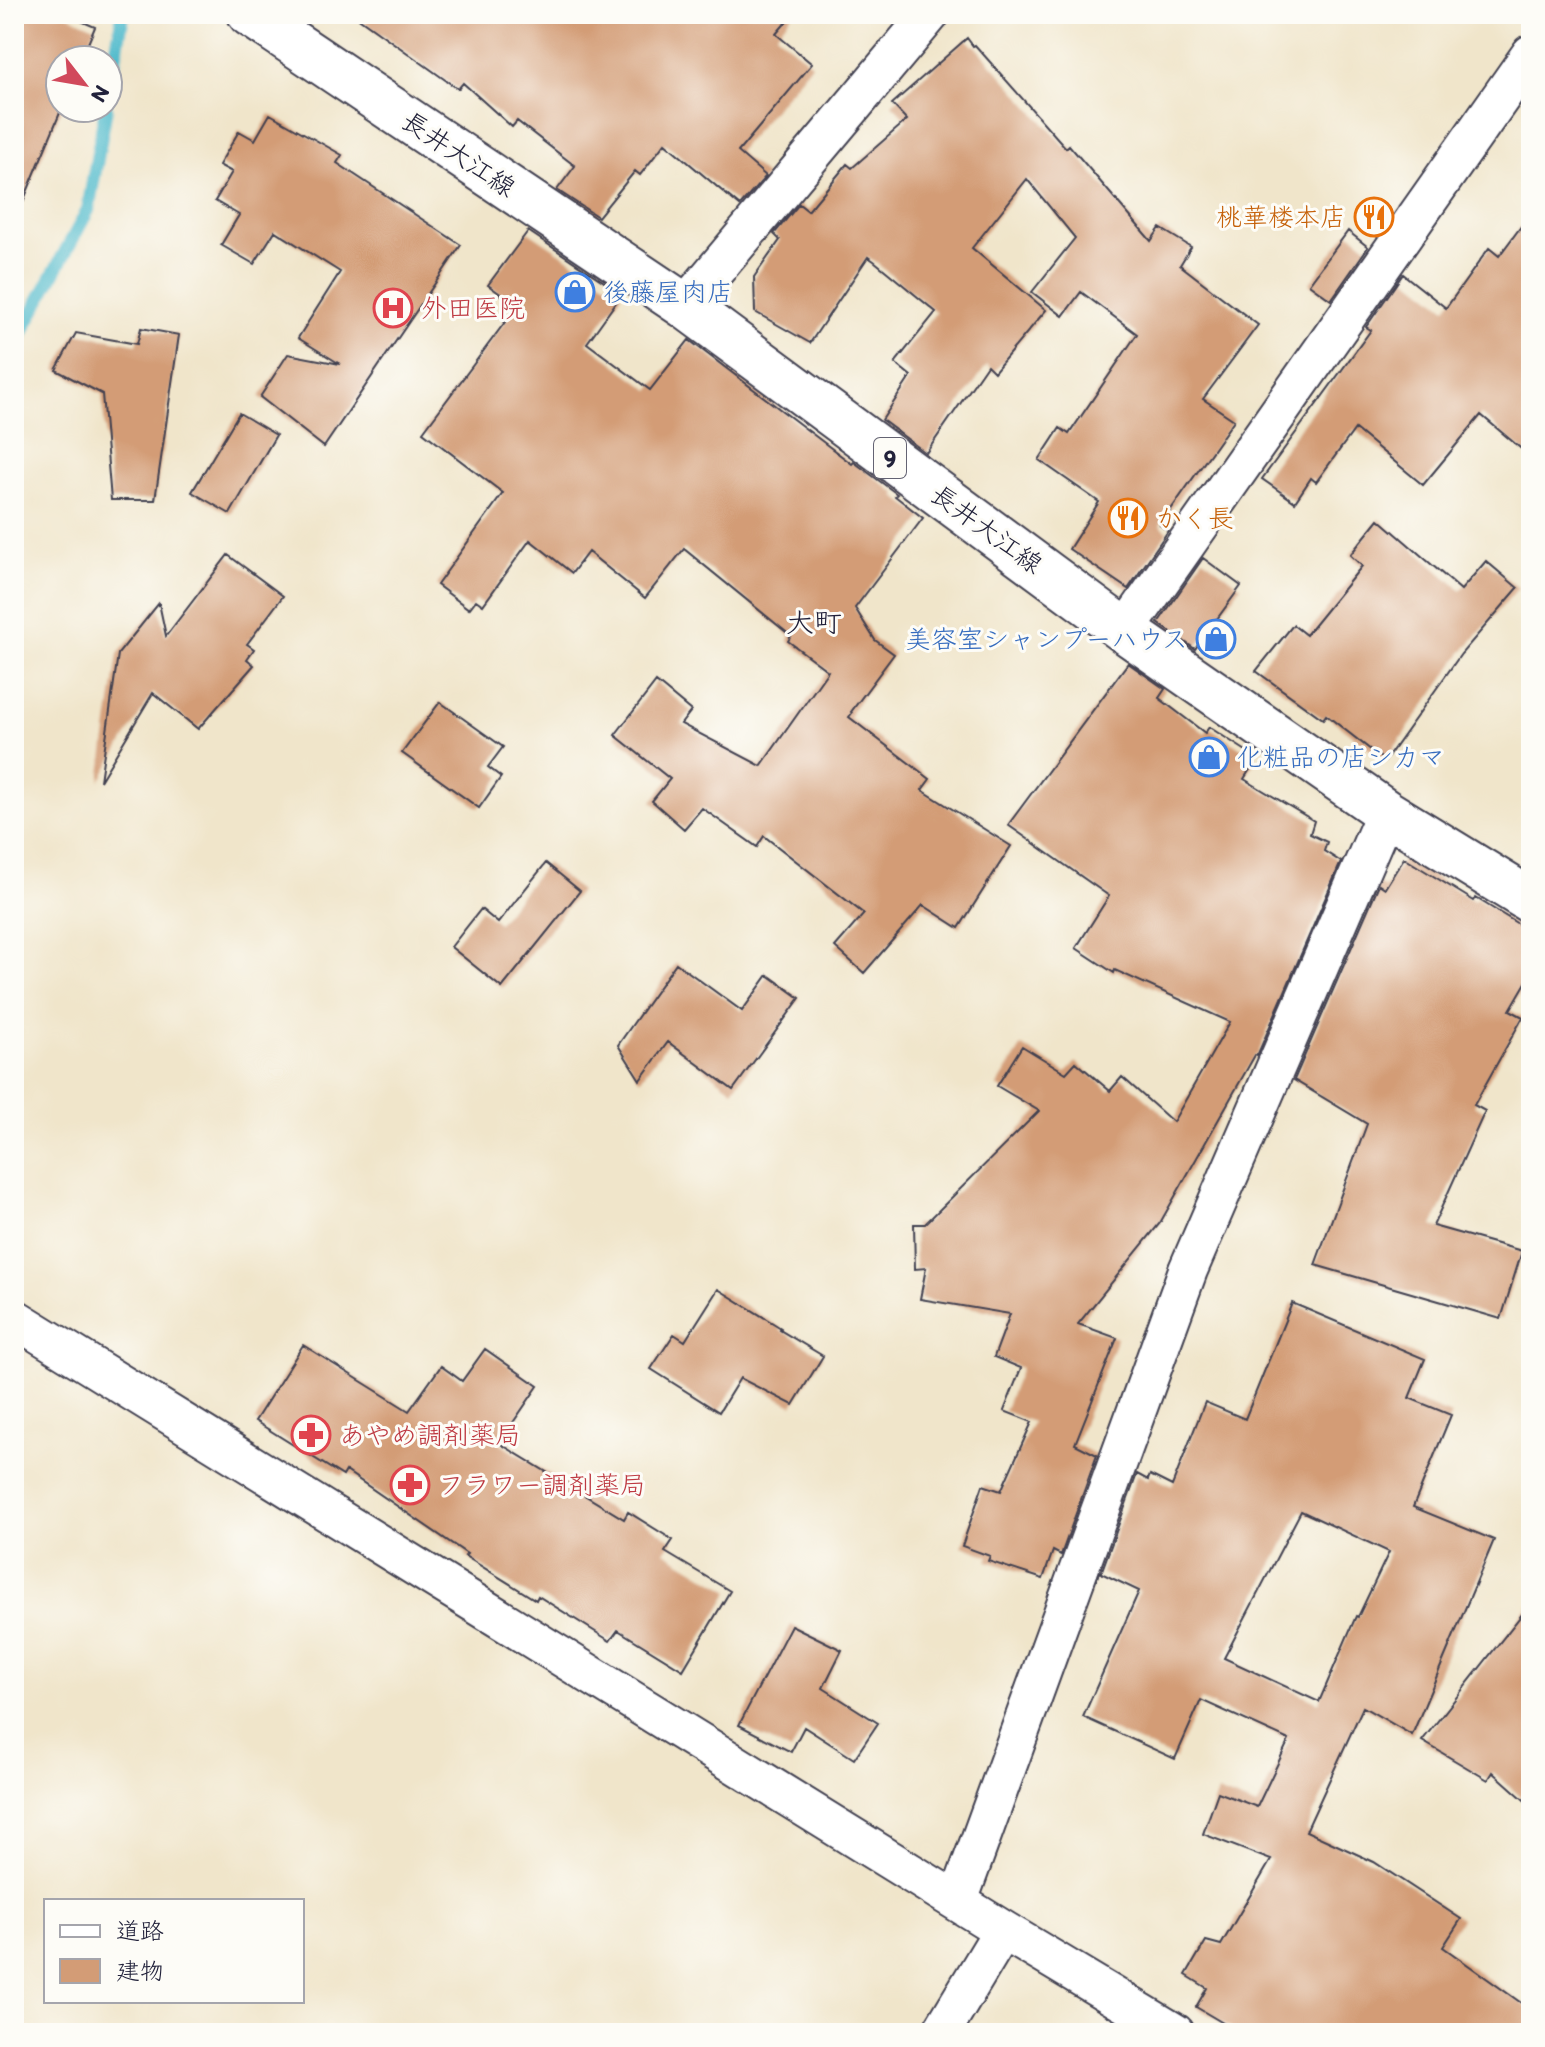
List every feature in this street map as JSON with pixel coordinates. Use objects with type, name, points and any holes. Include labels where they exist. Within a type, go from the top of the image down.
[{"type":"main road","name":"長井大江線","points":[[250,14],[685,306],[1125,631],[1386,812],[1531,901]]},
{"type":"street","points":[[685,306],[930,14]]},
{"type":"street","points":[[1125,631],[1531,54]]},
{"type":"street","points":[[958,1901],[1188,1270],[1386,812]]},
{"type":"street","points":[[14,1318],[1003,1930],[1175,2033]]},
{"type":"street","points":[[941,2033],[1003,1930]]},
{"type":"building","points":[[24,14],[65,14],[95,27],[88,44],[44,44],[44,124],[55,124],[15,221],[14,37]]},
{"type":"building","points":[[353,14],[793,14],[776,34],[812,64],[738,152],[766,176],[740,206],[665,143],[640,175],[635,171],[598,217],[557,190],[575,166],[517,121],[512,127],[463,83],[458,89]]},
{"type":"building","points":[[967,38],[1066,148],[1069,145],[1151,241],[1160,228],[1191,247],[1180,265],[1258,325],[1203,399],[1234,420],[1160,525],[1168,531],[1128,589],[1069,549],[1099,502],[1039,460],[1060,428],[1069,434],[1137,334],[1081,292],[1063,316],[1032,292],[1075,238],[1027,179],[972,248],[1046,310],[994,372],[987,365],[926,453],[882,420],[911,376],[895,363],[936,312],[868,257],[810,343],[755,312],[754,277],[780,240],[774,234],[799,204],[808,211],[847,164],[852,168],[907,120],[892,104]]},
{"type":"building","points":[[270,114],[342,155],[337,163],[461,245],[324,447],[260,397],[288,354],[340,364],[298,338],[340,272],[275,231],[254,264],[221,245],[239,215],[215,201],[232,172],[219,165],[239,131],[255,140]]},
{"type":"building","points":[[1531,213],[1531,457],[1481,415],[1423,485],[1355,429],[1316,482],[1311,478],[1295,502],[1262,479],[1371,330],[1366,327],[1403,274],[1446,308],[1489,248],[1499,256]]},
{"type":"building","points":[[528,231],[622,294],[587,343],[650,390],[689,340],[852,464],[854,462],[897,494],[895,496],[923,518],[855,608],[875,640],[894,654],[849,717],[930,779],[922,790],[1011,846],[959,928],[923,905],[864,973],[835,947],[864,914],[764,836],[757,847],[702,808],[684,829],[652,801],[670,779],[615,735],[656,682],[691,711],[681,724],[761,766],[828,671],[788,641],[791,636],[684,549],[645,598],[588,552],[572,573],[530,540],[483,605],[476,600],[469,609],[437,585],[503,493],[423,432],[517,306],[488,285]]},
{"type":"building","points":[[1348,231],[1368,247],[1331,300],[1309,284]]},
{"type":"building","points":[[141,328],[179,335],[155,500],[111,500],[102,394],[56,370],[76,333],[137,344]]},
{"type":"building","points":[[239,413],[276,435],[230,514],[192,492]]},
{"type":"building","points":[[1379,519],[1461,590],[1486,561],[1518,588],[1461,654],[1385,761],[1326,715],[1323,719],[1256,671],[1293,625],[1306,635],[1362,566],[1350,555]]},
{"type":"building","points":[[228,555],[283,596],[247,644],[254,649],[247,659],[254,665],[198,729],[153,693],[100,781],[118,654],[159,603],[166,636]]},
{"type":"building","points":[[1203,558],[1241,586],[1195,649],[1158,623]]},
{"type":"building","points":[[1128,663],[1165,689],[1159,698],[1205,733],[1209,727],[1257,758],[1244,779],[1314,821],[1310,834],[1327,842],[1324,851],[1341,862],[1257,1056],[1160,1223],[1078,1324],[1117,1338],[1075,1444],[1097,1455],[1061,1555],[1053,1551],[1043,1579],[988,1561],[990,1556],[962,1546],[983,1485],[1001,1491],[1032,1422],[1004,1411],[1021,1368],[994,1357],[1010,1314],[920,1299],[926,1268],[915,1269],[914,1224],[925,1224],[1039,1111],[997,1086],[1022,1046],[1066,1073],[1076,1062],[1110,1091],[1122,1077],[1173,1122],[1230,1022],[1115,970],[1114,973],[1076,948],[1109,896],[1008,825]]},
{"type":"building","points":[[440,702],[503,747],[488,767],[501,777],[479,808],[402,753]]},
{"type":"building","points":[[1404,858],[1531,932],[1531,974],[1510,1010],[1523,1017],[1474,1105],[1485,1111],[1433,1226],[1522,1251],[1501,1319],[1315,1265],[1367,1124],[1294,1080],[1379,884],[1385,888]]},
{"type":"building","points":[[546,863],[580,891],[502,988],[451,947],[481,909],[498,923]]},
{"type":"building","points":[[676,963],[742,1011],[768,975],[800,998],[733,1090],[668,1042],[640,1080],[618,1045]]},
{"type":"building","points":[[718,1289],[823,1356],[793,1405],[740,1378],[719,1412],[651,1369],[674,1334],[685,1341]]},
{"type":"building","points":[[1292,1303],[1425,1359],[1409,1398],[1451,1415],[1413,1507],[1494,1540],[1412,1735],[1363,1707],[1306,1831],[1374,1862],[1461,1919],[1443,1947],[1531,2010],[1531,2033],[1240,2033],[1196,2007],[1207,1988],[1186,1975],[1206,1941],[1221,1945],[1271,1860],[1203,1834],[1218,1792],[1257,1807],[1289,1740],[1201,1700],[1175,1759],[1083,1717],[1139,1591],[1101,1573],[1137,1474],[1148,1480],[1150,1475],[1172,1486],[1205,1402],[1245,1419]],"holes":[[[1301,1511],[1389,1552],[1356,1616],[1319,1702],[1224,1658]]]},
{"type":"building","points":[[303,1345],[409,1411],[441,1366],[462,1381],[485,1349],[538,1386],[499,1443],[624,1519],[628,1512],[673,1540],[665,1552],[730,1591],[683,1670],[618,1630],[610,1641],[538,1596],[536,1600],[465,1556],[467,1554],[346,1471],[343,1476],[255,1421]]},
{"type":"building","points":[[1531,1603],[1531,1806],[1493,1772],[1488,1780],[1422,1741]]},
{"type":"building","points":[[791,1625],[842,1650],[823,1688],[878,1723],[854,1759],[804,1727],[791,1752],[739,1725]]},
{"type":"waterway","points":[[118,44],[123,14]]},
{"type":"waterway","points":[[14,347],[88,210],[103,124]]},
{"type":"place","name":"桃華楼本店","points":[[1374,217]]},
{"type":"place","name":"後藤屋肉店","points":[[575,292]]},
{"type":"place","name":"外田医院","points":[[393,308]]},
{"type":"place","name":"かく長","points":[[1128,518]]},
{"type":"place","name":"美容室シャンプーハウス","points":[[1216,639]]},
{"type":"place","name":"化粧品の店シカマ","points":[[1209,757]]},
{"type":"place","name":"あやめ調剤薬局","points":[[311,1435]]},
{"type":"place","name":"フラワー調剤薬局","points":[[410,1485]]},
{"type":"district","name":"大町","points":[[814,622]]}]
